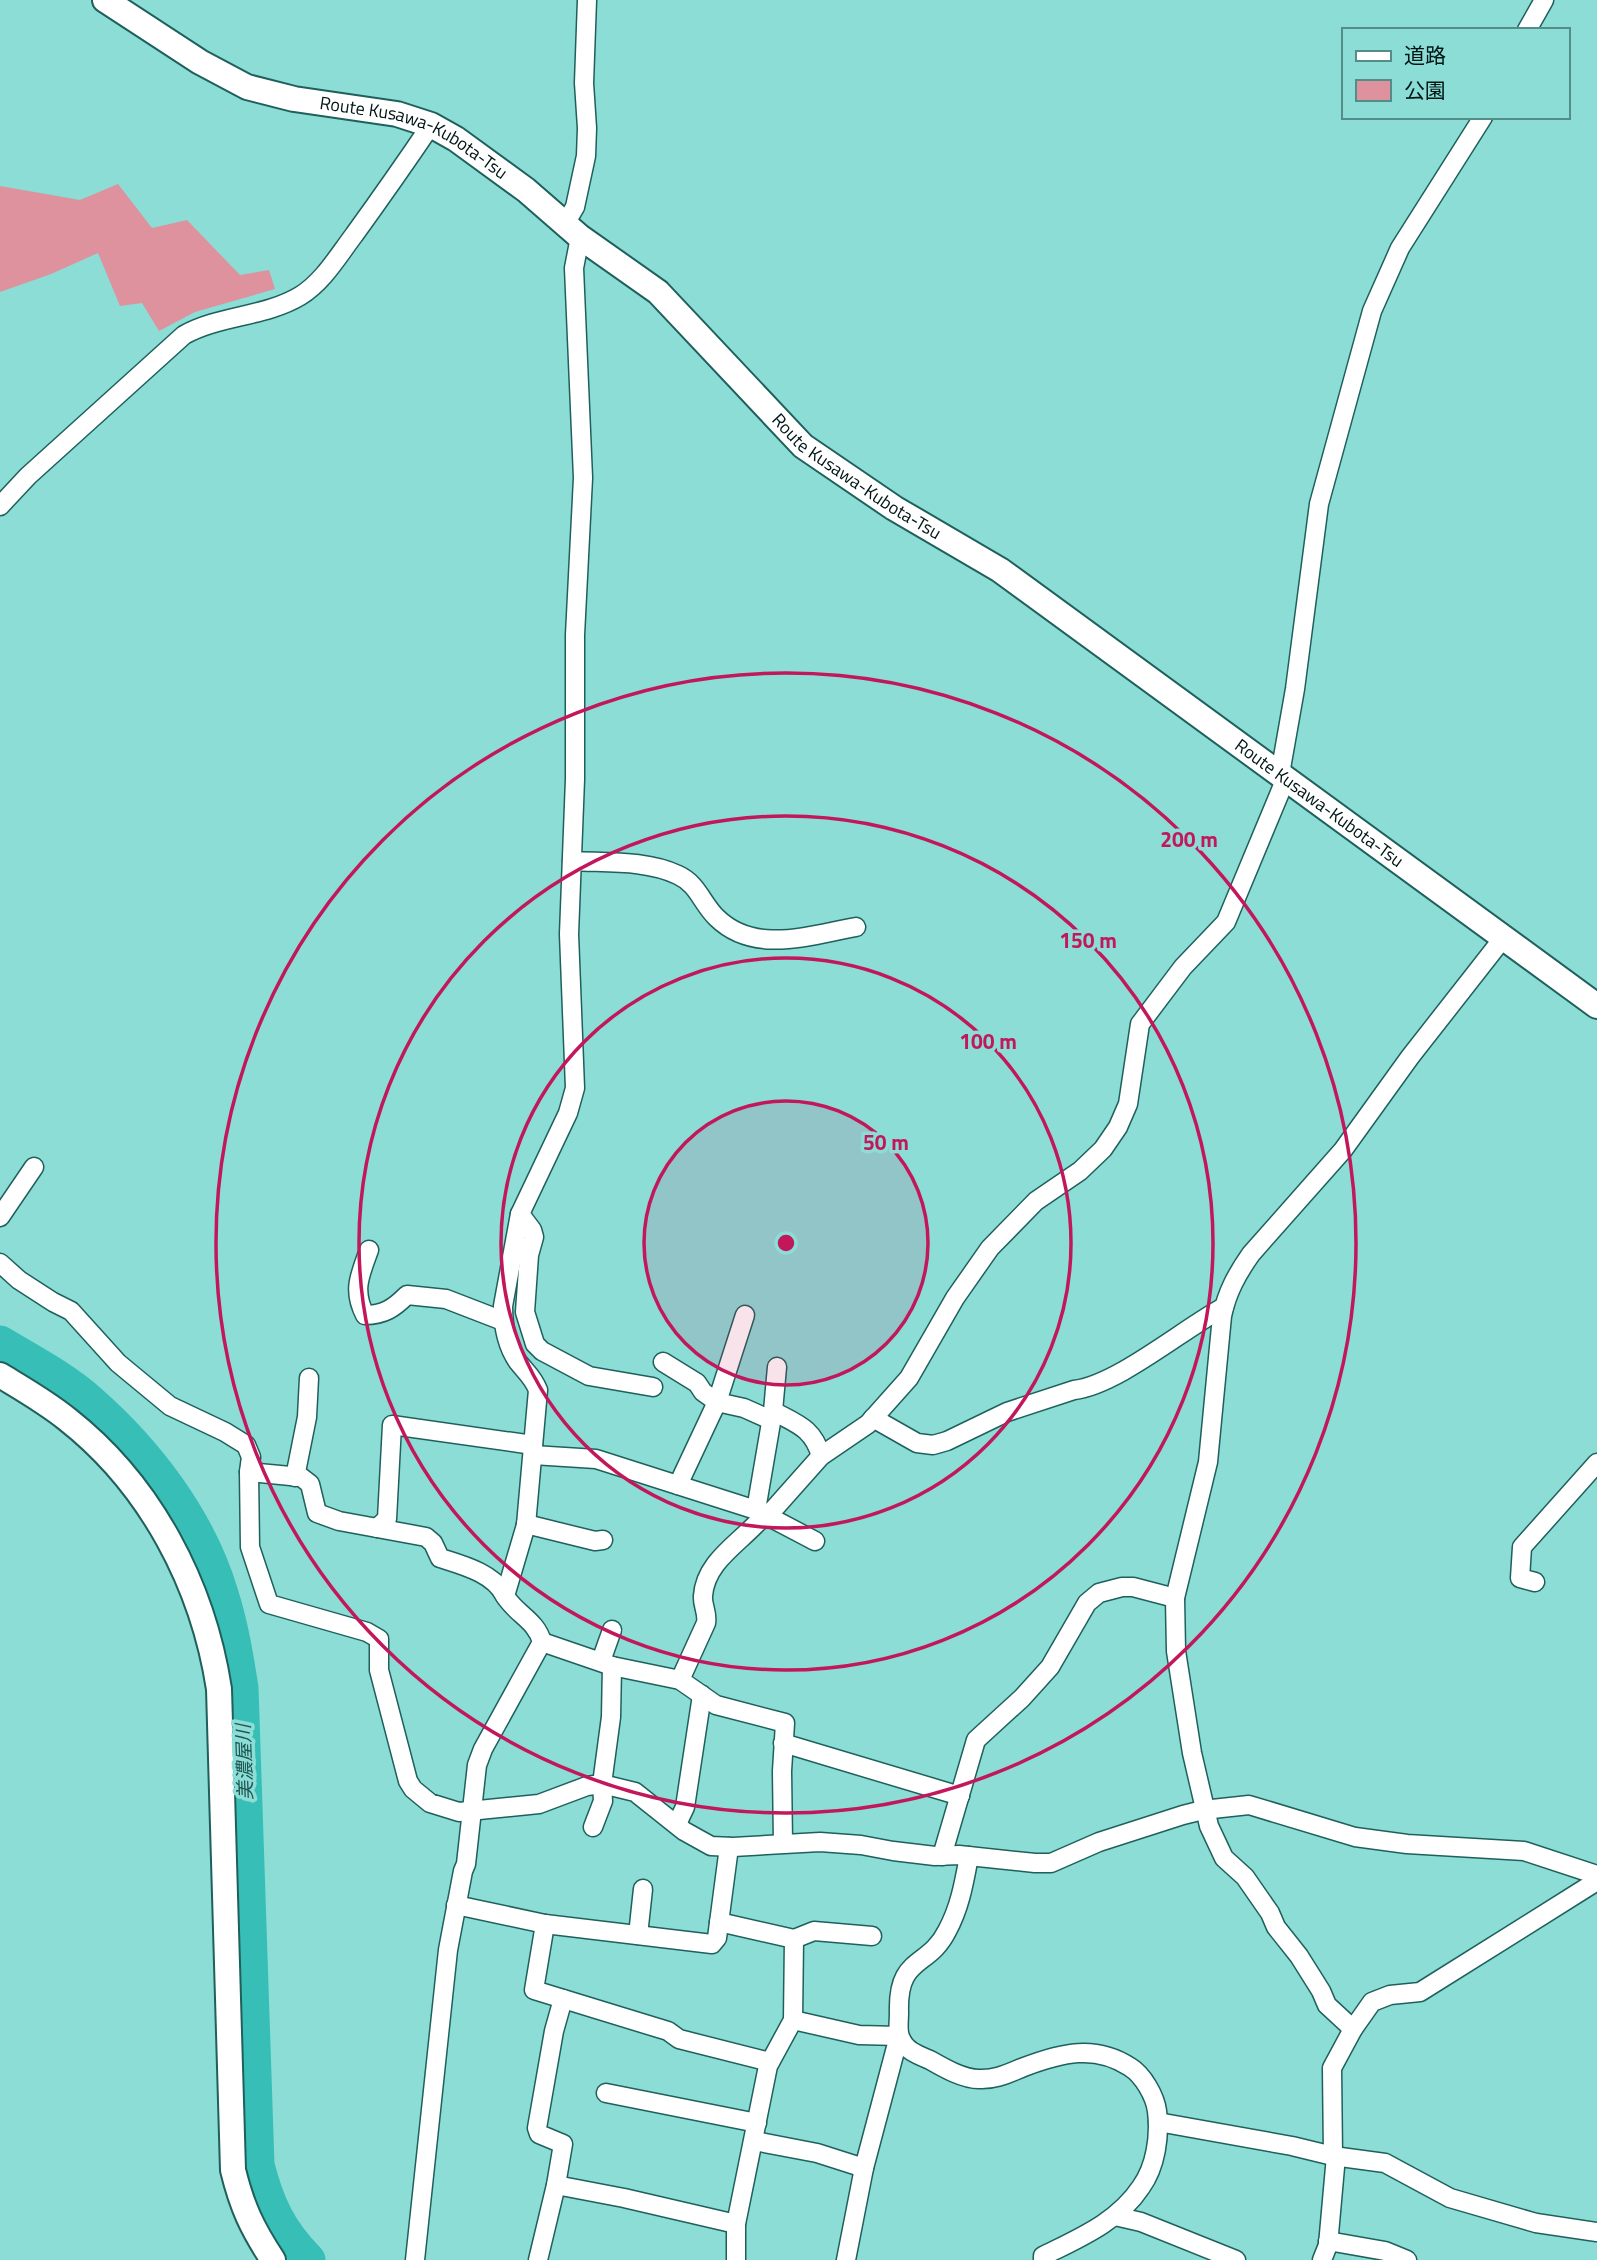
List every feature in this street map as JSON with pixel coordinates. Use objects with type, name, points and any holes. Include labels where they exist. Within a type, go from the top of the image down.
[{"type":"main road","name":"Route Kusawa-Kubota-Tsu","points":[[104,0],[200,62],[247,87],[294,99],[388,113],[431,125],[456,139],[498,168],[573,231],[658,292],[803,446],[894,508],[1000,570],[1597,1006]]},
{"type":"main road","points":[[0,1375],[69,1420],[131,1484],[161,1524],[206,1625],[219,1689],[233,2170],[252,2230],[273,2260]]},
{"type":"street","points":[[505,1596],[526,1524],[538,1390],[533,1377],[514,1354],[503,1321],[503,1306],[520,1214],[568,1113],[575,1088],[569,934],[575,635],[583,478],[573,231],[575,207],[586,156],[584,83],[587,0]]},
{"type":"street","points":[[1528,28],[1544,0]]},
{"type":"street","points":[[680,1680],[706,1623],[707,1615],[702,1599],[714,1566],[760,1513],[774,1510],[821,1456],[873,1418],[909,1378],[955,1298],[990,1248],[1036,1201],[1080,1171],[1103,1149],[1118,1127],[1128,1104],[1140,1024],[1183,967],[1226,922],[1283,777],[1319,504],[1372,311],[1400,248],[1482,119]]},
{"type":"street","points":[[0,506],[28,476],[184,335],[205,325],[274,307],[301,295],[318,281],[348,244],[431,125]]},
{"type":"street","points":[[572,861],[644,864],[678,875],[692,883],[717,918],[738,934],[766,940],[788,940],[856,927]]},
{"type":"street","points":[[1353,2029],[1327,2005],[1299,1956],[1276,1927],[1270,1913],[1245,1877],[1224,1858],[1209,1826],[1192,1753],[1176,1651],[1175,1598],[1208,1462],[1225,1298],[1251,1254],[1355,1135],[1410,1057],[1504,937]]},
{"type":"street","points":[[0,1217],[34,1167]]},
{"type":"street","points":[[520,1214],[534,1237],[529,1255],[525,1312],[536,1344],[542,1351],[589,1376],[653,1387]]},
{"type":"street","points":[[369,1250],[357,1289],[359,1304],[365,1315],[380,1315],[394,1308],[407,1295],[446,1299],[503,1321]]},
{"type":"street","points":[[0,1263],[19,1280],[71,1311],[118,1363],[170,1406],[246,1445],[251,1457],[250,1547],[269,1604],[367,1632],[379,1639],[379,1670],[408,1781],[413,1789],[430,1803],[459,1812],[471,1812],[539,1804],[587,1786],[602,1784],[635,1792],[684,1831],[711,1846],[820,1842],[942,1856],[1051,1863],[1099,1842],[1205,1810],[1250,1805],[1355,1836],[1407,1844],[1524,1851],[1597,1875]]},
{"type":"street","points":[[873,1418],[917,1443],[933,1445],[947,1441],[1007,1412],[1084,1389],[1111,1376],[1224,1307]]},
{"type":"street","points":[[678,1485],[716,1402],[745,1315]]},
{"type":"street","points":[[663,1362],[697,1383],[703,1392],[716,1402],[772,1416],[806,1430],[817,1440],[821,1456]]},
{"type":"street","points":[[760,1513],[777,1367]]},
{"type":"street","points":[[295,1477],[307,1417],[309,1378]]},
{"type":"street","points":[[377,1528],[387,1519],[392,1425],[596,1459],[760,1513],[815,1541]]},
{"type":"street","points":[[1535,1582],[1520,1577],[1522,1547],[1597,1463]]},
{"type":"street","points":[[249,1472],[301,1477],[310,1484],[317,1513],[339,1521],[425,1537],[433,1544],[440,1558],[468,1567],[502,1589],[510,1603],[538,1629],[542,1642],[483,1749],[478,1765],[466,1864],[448,1950],[415,2260]]},
{"type":"street","points":[[526,1524],[595,1541],[603,1540]]},
{"type":"street","points":[[942,1856],[976,1740],[1022,1698],[1050,1667],[1087,1603],[1099,1594],[1122,1587],[1133,1587],[1175,1598]]},
{"type":"street","points":[[593,1827],[603,1801],[602,1784],[611,1717],[606,1663],[612,1630]]},
{"type":"street","points":[[542,1642],[606,1663],[680,1680],[716,1704],[785,1723],[783,1843]]},
{"type":"street","points":[[677,1824],[685,1807],[702,1695]]},
{"type":"street","points":[[783,1743],[960,1796]]},
{"type":"street","points":[[456,1905],[545,1924],[712,1944],[717,1938],[729,1847]]},
{"type":"street","points":[[846,2260],[864,2168],[899,2036],[898,2002],[903,1977],[911,1966],[939,1944],[946,1934],[960,1905],[969,1856]]},
{"type":"street","points":[[1322,2260],[1328,2241],[1334,2156],[1332,2068],[1353,2029],[1372,2002],[1390,1995],[1420,1992],[1597,1881]]},
{"type":"street","points":[[638,1935],[643,1889]]},
{"type":"street","points":[[719,1922],[794,1939],[814,1931],[872,1936]]},
{"type":"street","points":[[545,1924],[534,1990],[668,2031],[679,2039],[770,2062]]},
{"type":"street","points":[[736,2260],[736,2224],[770,2062],[793,2020],[794,1939]]},
{"type":"street","points":[[538,2260],[563,2144],[539,2134],[537,2127],[554,2031],[563,1999]]},
{"type":"street","points":[[793,2020],[859,2035],[899,2036]]},
{"type":"street","points":[[899,2036],[906,2048],[946,2069],[976,2080],[998,2078],[1061,2054],[1094,2053],[1115,2057],[1135,2070],[1146,2084],[1156,2105],[1158,2141],[1144,2183],[1131,2203],[1115,2216],[1043,2256],[1044,2260]]},
{"type":"street","points":[[606,2093],[755,2132],[864,2168]]},
{"type":"street","points":[[1158,2122],[1334,2156],[1385,2163],[1462,2202],[1536,2223],[1597,2232]]},
{"type":"street","points":[[556,2185],[736,2224]]},
{"type":"street","points":[[1115,2216],[1141,2222],[1236,2260]]},
{"type":"street","points":[[1328,2241],[1385,2251],[1407,2260]]},
{"type":"green space","points":[[118,184],[152,228],[187,220],[240,275],[269,270],[275,289],[195,312],[159,331],[142,303],[120,306],[98,253],[51,274],[0,292],[0,186],[80,200]]},
{"type":"waterway","name":"美濃屋川","points":[[0,1343],[80,1393],[151,1465],[185,1514],[221,1594],[241,1688],[257,2165],[275,2216],[308,2260]]}]
